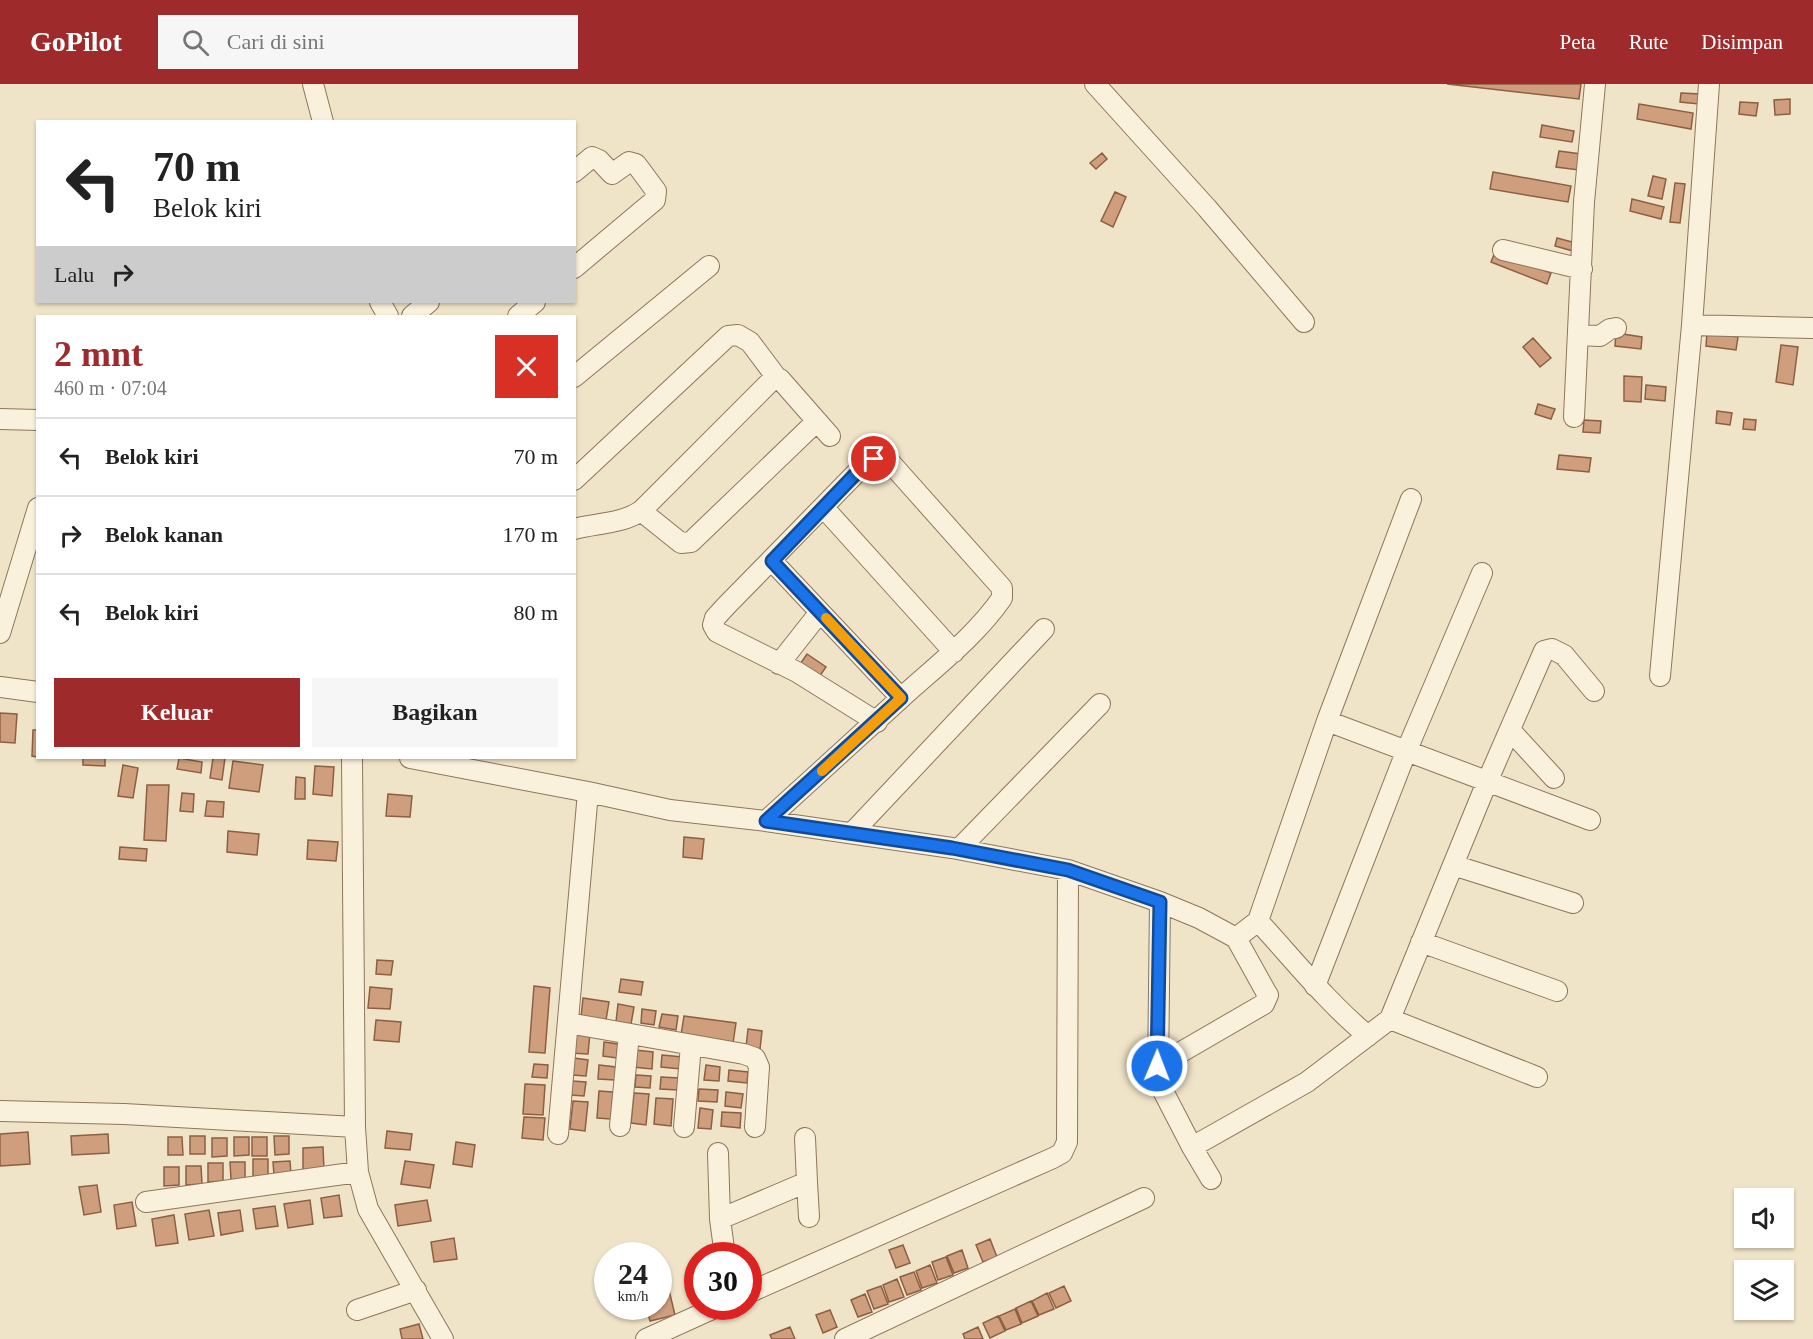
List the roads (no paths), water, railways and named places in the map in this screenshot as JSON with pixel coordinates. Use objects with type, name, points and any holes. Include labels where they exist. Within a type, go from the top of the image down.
[{"type":"street","points":[[313,84],[322,120]]},
{"type":"street","points":[[1095,84],[1207,208],[1304,322]]},
{"type":"street","points":[[1574,417],[1584,202],[1595,84]]},
{"type":"street","points":[[1660,676],[1692,325],[1709,84]]},
{"type":"street","points":[[576,170],[592,157],[599,160],[612,174],[629,162],[636,164],[656,191],[655,200],[576,266]]},
{"type":"street","points":[[1503,250],[1582,269]]},
{"type":"street","points":[[576,375],[709,266]]},
{"type":"street","points":[[413,315],[428,303]]},
{"type":"street","points":[[519,315],[535,303]]},
{"type":"street","points":[[1692,325],[1813,328]]},
{"type":"street","points":[[1578,335],[1600,336],[1610,328],[1616,328]]},
{"type":"street","points":[[576,478],[728,336],[738,335],[750,342],[777,378],[830,436]]},
{"type":"street","points":[[576,528],[593,524],[618,522],[629,519],[641,511],[770,381],[777,378]]},
{"type":"street","points":[[0,419],[36,420]]},
{"type":"street","points":[[641,511],[681,543],[691,542],[817,421]]},
{"type":"street","points":[[766,821],[877,722],[954,651],[1002,598],[1003,590],[888,460],[878,457],[870,460],[715,618],[713,628],[797,672],[877,722]]},
{"type":"street","points":[[1236,938],[1257,921],[1327,721],[1411,499]]},
{"type":"street","points":[[824,508],[954,651]]},
{"type":"street","points":[[0,633],[36,515]]},
{"type":"street","points":[[772,561],[901,698]]},
{"type":"street","points":[[1315,986],[1406,752],[1482,573]]},
{"type":"street","points":[[779,664],[820,612]]},
{"type":"street","points":[[852,833],[1044,629]]},
{"type":"street","points":[[1192,1147],[1307,1082],[1390,1019],[1487,782],[1544,651],[1552,649],[1564,655],[1594,691]]},
{"type":"street","points":[[0,687],[36,692]]},
{"type":"street","points":[[959,849],[1100,705]]},
{"type":"street","points":[[1327,721],[1590,820]]},
{"type":"street","points":[[1510,730],[1554,778]]},
{"type":"street","points":[[352,759],[355,1127],[358,1172],[368,1209],[443,1339]]},
{"type":"street","points":[[435,760],[494,765],[588,792],[670,810],[766,821],[959,849],[1068,870],[1199,918],[1236,938],[1268,995],[1264,1004],[1157,1066]]},
{"type":"street","points":[[558,1134],[588,792]]},
{"type":"street","points":[[1453,865],[1573,903]]},
{"type":"street","points":[[762,1287],[1062,1153],[1067,1142],[1068,870]]},
{"type":"street","points":[[1160,902],[1157,1066],[1161,1086],[1211,1179]]},
{"type":"street","points":[[1257,921],[1315,986],[1368,1036]]},
{"type":"street","points":[[1421,942],[1557,992]]},
{"type":"street","points":[[1390,1019],[1538,1077]]},
{"type":"street","points":[[567,1023],[744,1054],[757,1060],[759,1067],[755,1127]]},
{"type":"street","points":[[620,1126],[629,1034]]},
{"type":"street","points":[[684,1127],[691,1045]]},
{"type":"street","points":[[0,1111],[124,1114],[355,1127]]},
{"type":"street","points":[[805,1138],[809,1216]]},
{"type":"street","points":[[718,1154],[723,1242]]},
{"type":"street","points":[[146,1202],[358,1172]]},
{"type":"street","points":[[720,1220],[807,1182]]},
{"type":"street","points":[[844,1339],[1144,1198]]},
{"type":"street","points":[[357,1310],[416,1290]]},
{"type":"street","points":[[646,1339],[688,1320]]}]
